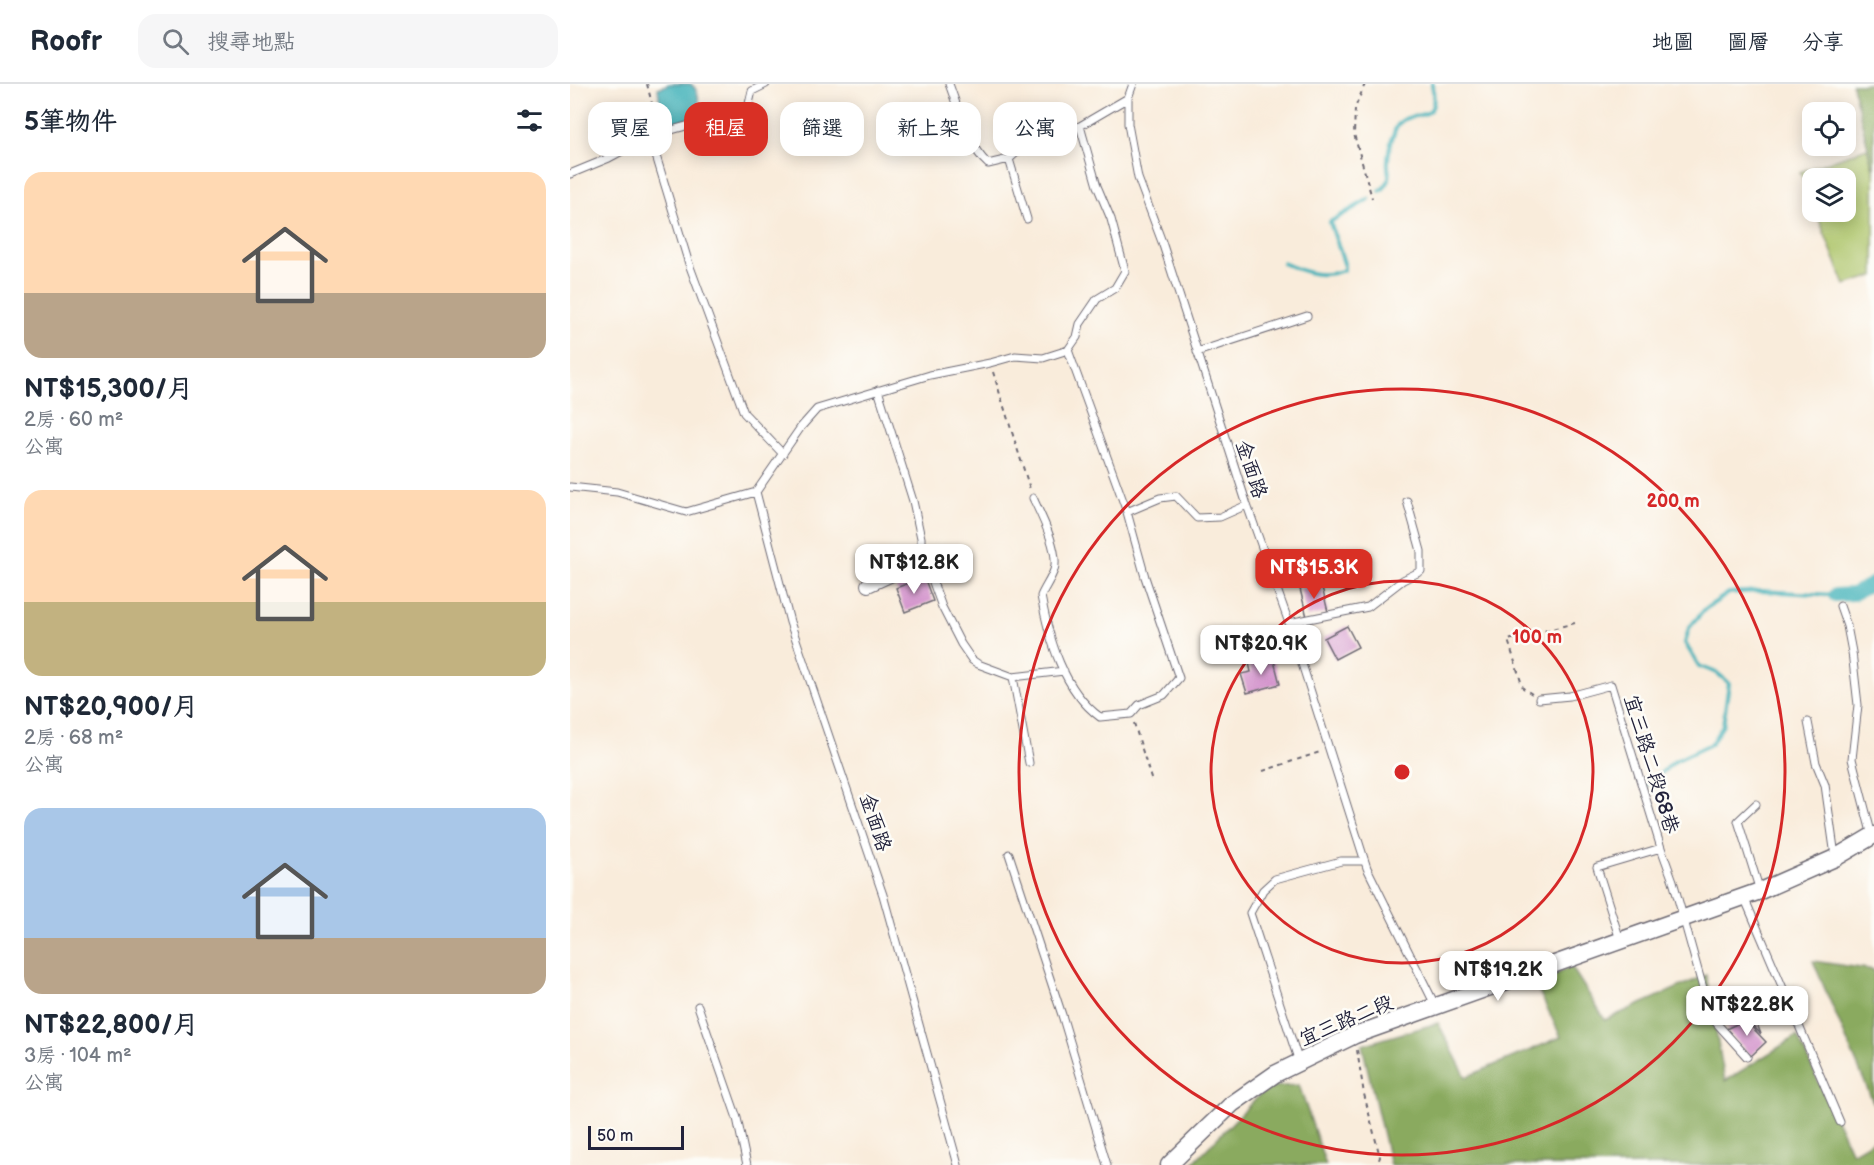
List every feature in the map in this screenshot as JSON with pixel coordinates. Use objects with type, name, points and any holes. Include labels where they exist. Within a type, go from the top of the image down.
[{"type":"street","points":[[868,585],[925,559]]},
{"type":"street","name":"宜三路二段","points":[[1169,1165],[1232,1104],[1275,1074],[1355,1035],[1752,894],[1835,858],[1873,836]]},
{"type":"lane","points":[[672,131],[747,112],[752,91],[766,84]]},
{"type":"lane","points":[[949,84],[966,130],[980,158],[988,164],[1009,159],[1025,145],[1080,126],[1128,98]]},
{"type":"lane","name":"金面路","points":[[1133,84],[1128,98],[1128,124],[1138,178],[1162,242],[1364,861],[1436,1006]]},
{"type":"lane","points":[[570,487],[617,492],[686,512],[756,492],[817,409],[930,375],[1015,356],[1043,358],[1068,350],[1077,337],[1080,324],[1097,299],[1115,288],[1125,272],[1111,219],[1097,186],[1080,126]]},
{"type":"lane","points":[[570,174],[613,156]]},
{"type":"lane","points":[[656,156],[689,264],[744,413],[783,454]]},
{"type":"lane","points":[[1009,159],[1027,219]]},
{"type":"lane","points":[[1197,352],[1307,316]]},
{"type":"lane","points":[[1033,498],[1046,527],[1055,560],[1053,571],[1041,596],[1064,671],[1087,708],[1100,717],[1131,714],[1140,705],[1164,695],[1179,678],[1126,512],[1068,350]]},
{"type":"lane","points":[[878,390],[913,501],[921,538],[921,549],[946,616],[972,660],[1013,676],[1064,671]]},
{"type":"lane","name":"金面路","points":[[756,492],[790,622],[883,895],[958,1165]]},
{"type":"lane","points":[[1126,512],[1160,498],[1176,496],[1197,518],[1220,517],[1247,505]]},
{"type":"lane","points":[[1288,623],[1368,607],[1403,580],[1421,571],[1421,551],[1407,501]]},
{"type":"lane","points":[[1840,606],[1852,652],[1858,705],[1852,759],[1873,836]]},
{"type":"lane","points":[[1013,676],[1029,763]]},
{"type":"lane","name":"宜三路二段68巷","points":[[1539,699],[1570,696],[1611,685],[1673,881],[1711,1017],[1747,1057]]},
{"type":"lane","points":[[1808,722],[1816,763],[1825,784],[1835,858]]},
{"type":"lane","points":[[1756,804],[1738,821],[1752,894],[1840,1122]]},
{"type":"lane","points":[[1620,940],[1597,867],[1661,848]]},
{"type":"lane","points":[[1009,854],[1062,1015],[1107,1165]]},
{"type":"lane","points":[[1299,1062],[1250,912],[1263,890],[1275,879],[1341,861],[1364,861]]},
{"type":"lane","points":[[698,1006],[737,1118],[747,1165]]},
{"type":"path","points":[[647,84],[652,102]]},
{"type":"path","points":[[1365,84],[1355,108],[1354,134],[1372,198]]},
{"type":"path","points":[[990,363],[1033,498]]},
{"type":"path","points":[[1539,699],[1523,688],[1508,640],[1575,623]]},
{"type":"path","points":[[1131,714],[1152,782]]},
{"type":"path","points":[[1263,771],[1328,749]]},
{"type":"path","points":[[1355,1035],[1364,1094],[1380,1157],[1377,1165]]},
{"type":"green space","points":[[1852,84],[1874,84],[1874,172]]},
{"type":"green space","points":[[1867,148],[1874,172],[1874,276],[1845,285],[1820,222],[1856,222],[1856,168],[1811,168],[1845,156],[1856,156],[1856,152]]},
{"type":"green space","points":[[1813,961],[1874,970],[1874,1104]]},
{"type":"green space","points":[[1571,966],[1605,1020],[1706,975],[1725,1081],[1797,1036],[1852,1153],[1874,1140],[1874,1165],[1390,1165],[1362,1045],[1438,1023],[1466,1077],[1561,1037],[1536,985]]},
{"type":"green space","points":[[1299,1085],[1326,1165],[1191,1165],[1267,1087]]},
{"type":"water","points":[[670,84],[690,84],[696,90],[699,102],[684,102],[684,120],[672,123],[672,102],[660,102],[658,88]]},
{"type":"building","points":[[924,577],[933,601],[905,612],[896,588]]},
{"type":"building","points":[[1321,583],[1328,612],[1307,617],[1300,589]]},
{"type":"building","points":[[1347,626],[1358,647],[1335,659],[1324,638]]},
{"type":"building","points":[[1273,657],[1280,684],[1247,693],[1241,674],[1251,672],[1249,663]]},
{"type":"building","points":[[1753,1014],[1761,1034],[1747,1020]]},
{"type":"building","points":[[1745,1020],[1766,1042],[1751,1056],[1726,1029]]},
{"type":"waterway","points":[[1380,191],[1389,180],[1388,157],[1395,130],[1400,122],[1407,118],[1428,113],[1434,99],[1432,84]]},
{"type":"waterway","points":[[1283,263],[1305,272],[1320,274],[1344,270],[1344,263],[1330,222],[1369,199]]},
{"type":"waterway","points":[[1835,595],[1853,594],[1874,583]]},
{"type":"waterway","points":[[1647,785],[1675,761],[1711,744],[1723,725],[1729,683],[1717,673],[1699,666],[1685,643],[1689,628],[1705,609],[1729,593],[1761,591],[1835,595]]}]
